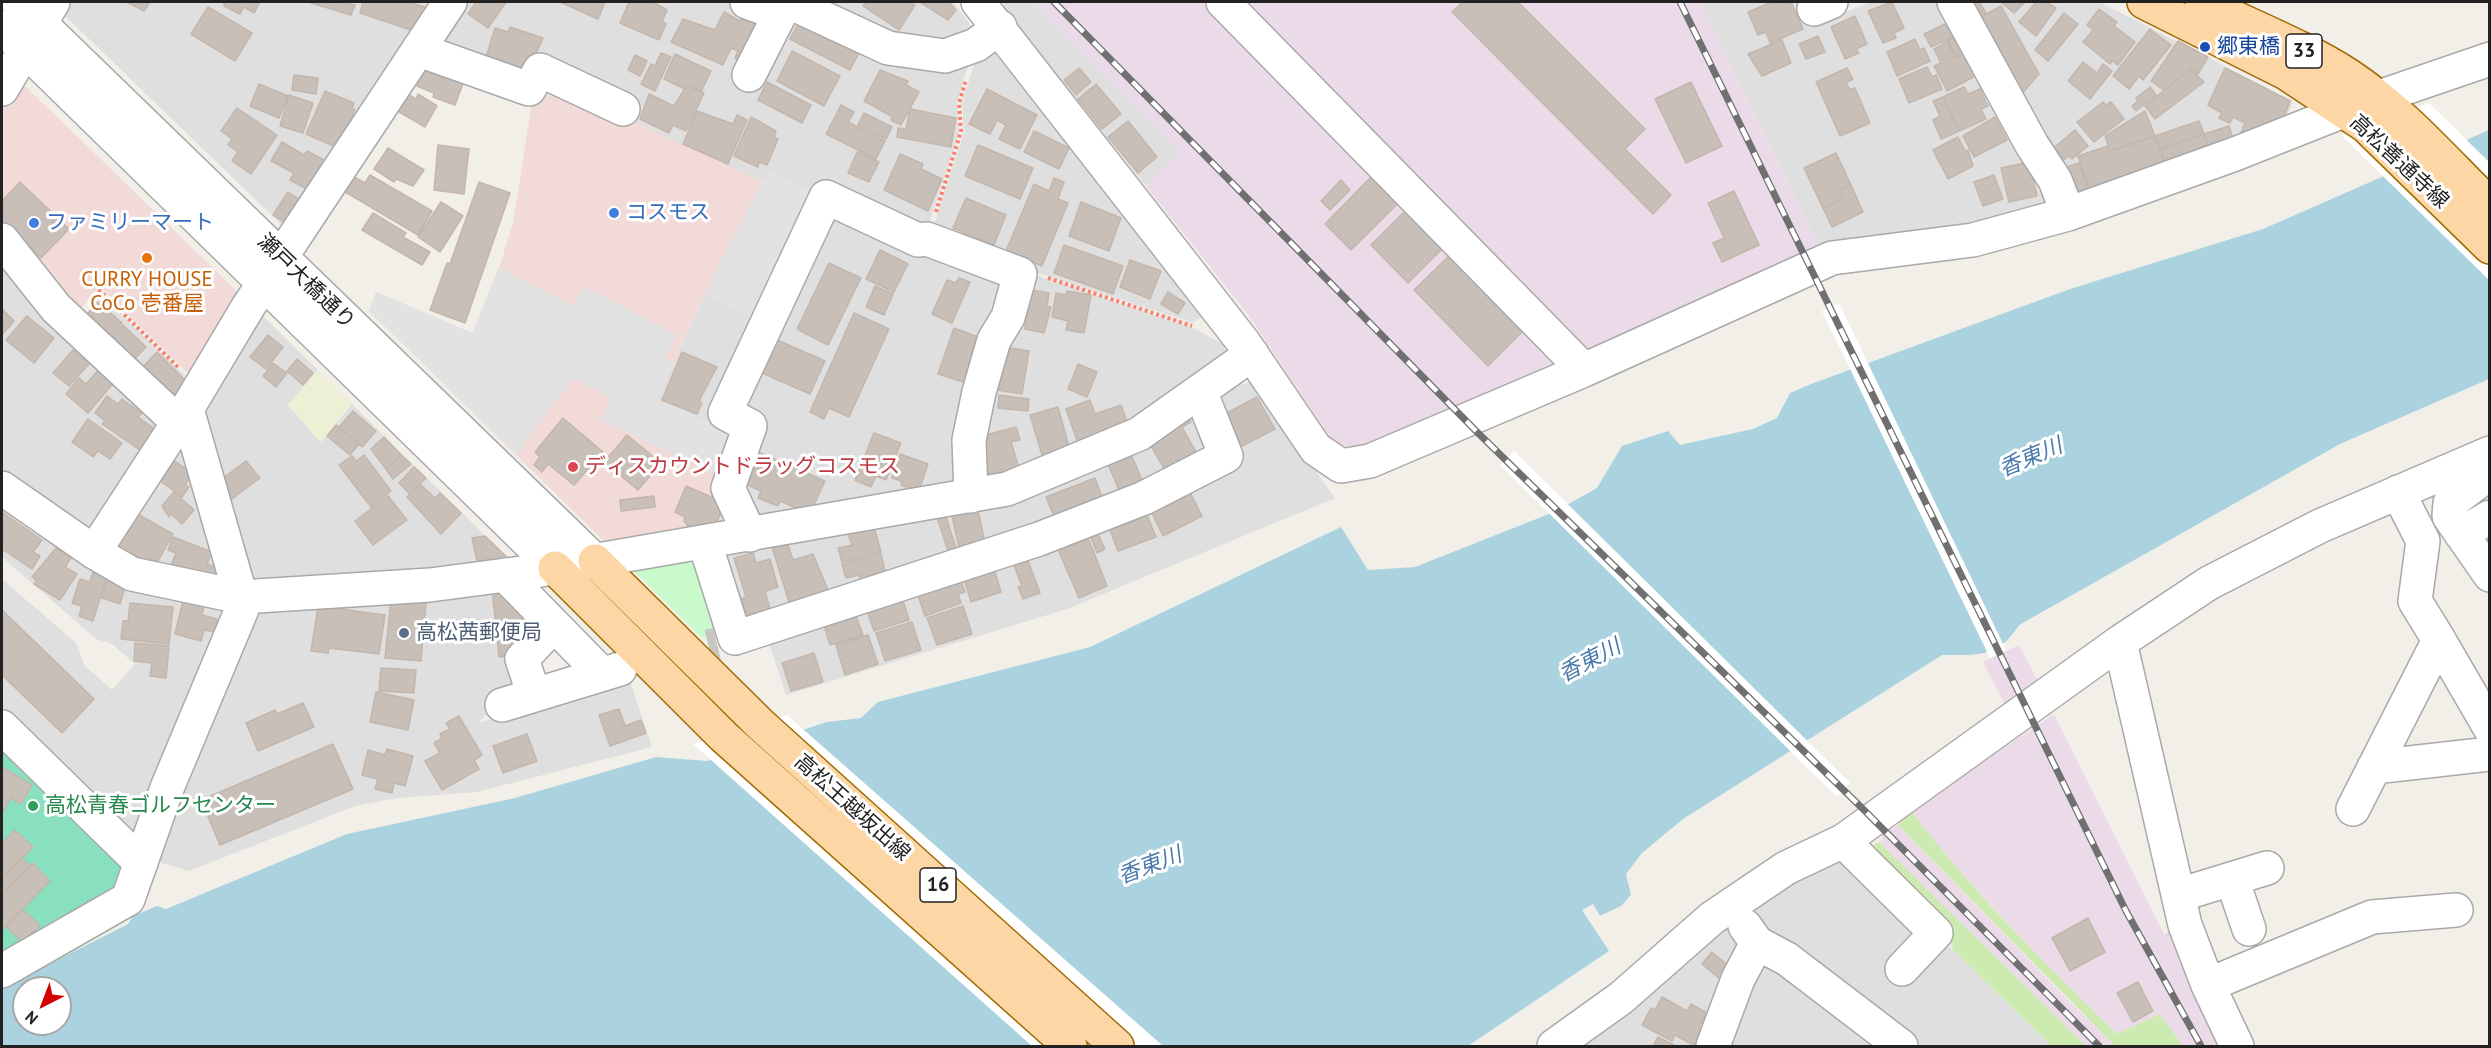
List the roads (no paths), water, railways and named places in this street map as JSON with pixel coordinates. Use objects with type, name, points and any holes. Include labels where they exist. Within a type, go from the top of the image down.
[{"type":"main road","name":"高松善通寺線","points":[[2144,2],[2286,73],[2371,112],[2490,205]]},
{"type":"main road","name":"高松善通寺線","points":[[2202,2],[2328,63],[2490,247]]},
{"type":"main road","name":"高松王越坂出線","points":[[595,561],[760,724],[1117,1047]]},
{"type":"main road","name":"高松王越坂出線","points":[[555,568],[723,736],[1070,1047]]},
{"type":"street","points":[[94,552],[273,271],[450,2]]},
{"type":"street","points":[[747,2],[785,6],[888,48],[945,56],[988,36]]},
{"type":"street","points":[[978,2],[988,36],[1174,254],[1252,354],[1316,449],[1341,466],[1370,462],[1584,370],[1832,258],[1973,240],[2068,214],[2235,154],[2371,112],[2490,59]]},
{"type":"street","points":[[1223,2],[1584,370]]},
{"type":"street","points":[[1954,2],[2032,145],[2055,180],[2068,214]]},
{"type":"street","points":[[749,75],[785,6]]},
{"type":"street","points":[[2,89],[34,19]]},
{"type":"street","name":"瀬戸大橋通り","points":[[2,27],[34,19],[555,568]]},
{"type":"street","points":[[419,50],[529,89],[540,70],[623,109]]},
{"type":"street","points":[[750,535],[728,488],[750,426],[725,413],[826,197],[918,240],[927,239],[1020,274],[1008,317],[994,340],[978,392],[969,440],[971,496]]},
{"type":"street","points":[[2,240],[56,308],[73,323],[188,406],[241,597],[242,609],[167,788],[128,899],[2,971]]},
{"type":"street","name":"瀬戸大橋通り","points":[[273,271],[595,561]]},
{"type":"street","points":[[2,488],[94,552],[132,574],[241,597],[430,585],[555,568],[1007,489],[1139,434],[1252,354]]},
{"type":"street","points":[[708,542],[726,641],[1039,539],[1144,498],[1226,456],[1200,391]]},
{"type":"street","points":[[1554,1047],[1621,998],[1712,918],[1786,868],[1843,841],[2120,642],[2209,584],[2320,526],[2490,453]]},
{"type":"street","points":[[2490,473],[2450,503],[2449,516],[2490,575]]},
{"type":"street","points":[[2398,492],[2423,541],[2415,601],[2490,728]]},
{"type":"street","points":[[2461,534],[2490,518]]},
{"type":"street","points":[[502,705],[612,671],[554,625],[505,575]]},
{"type":"street","points":[[534,694],[522,659],[554,625]]},
{"type":"street","points":[[2353,809],[2439,640]]},
{"type":"street","points":[[2120,642],[2186,925],[2208,985],[2237,1047]]},
{"type":"street","points":[[2,727],[141,863]]},
{"type":"street","points":[[2374,767],[2490,754]]},
{"type":"street","points":[[1843,841],[1936,933],[1902,969]]},
{"type":"street","points":[[2178,895],[2267,868]]},
{"type":"street","points":[[2232,879],[2249,930]]},
{"type":"street","points":[[1730,906],[1757,943],[1787,959],[1901,1047]]},
{"type":"street","points":[[2208,985],[2372,918],[2456,910]]},
{"type":"street","points":[[1713,1047],[1738,979],[1757,943]]},
{"type":"water","name":"香東川","points":[[2489,130],[2489,379],[2340,444],[2019,625],[2003,644],[1995,649],[1977,654],[1942,655],[1683,819],[1642,853],[1626,874],[1631,895],[1621,906],[1600,916],[1593,904],[1582,910],[1609,951],[1468,1046],[2,1046],[2,988],[12,983],[12,1036],[72,1036],[72,976],[26,976],[128,924],[133,916],[157,906],[166,909],[347,834],[515,798],[656,757],[707,761],[827,722],[861,718],[878,702],[1090,647],[1341,527],[1368,570],[1415,567],[1554,512],[1597,488],[1622,446],[1668,431],[1680,445],[1753,429],[1777,418],[1790,393],[2070,289],[2263,229]]},
{"type":"tunnel","points":[[661,658],[717,644]]},
{"type":"railway","points":[[1054,2],[1476,431],[1863,809],[2099,1046]]},
{"type":"railway","points":[[1680,2],[2126,911],[2201,1046]]},
{"type":"place","name":"郷東橋","points":[[2205,47]]},
{"type":"place","name":"コスモス","points":[[614,213]]},
{"type":"place","name":"ファミリーマート","points":[[34,223]]},
{"type":"place","name":"CURRY HOUSE CoCo 壱番屋","points":[[147,258]]},
{"type":"place","name":"ディスカウントドラッグコスモス","points":[[573,467]]},
{"type":"place","name":"高松茜郵便局","points":[[404,633]]},
{"type":"place","name":"高松青春ゴルフセンター","points":[[33,806]]}]
